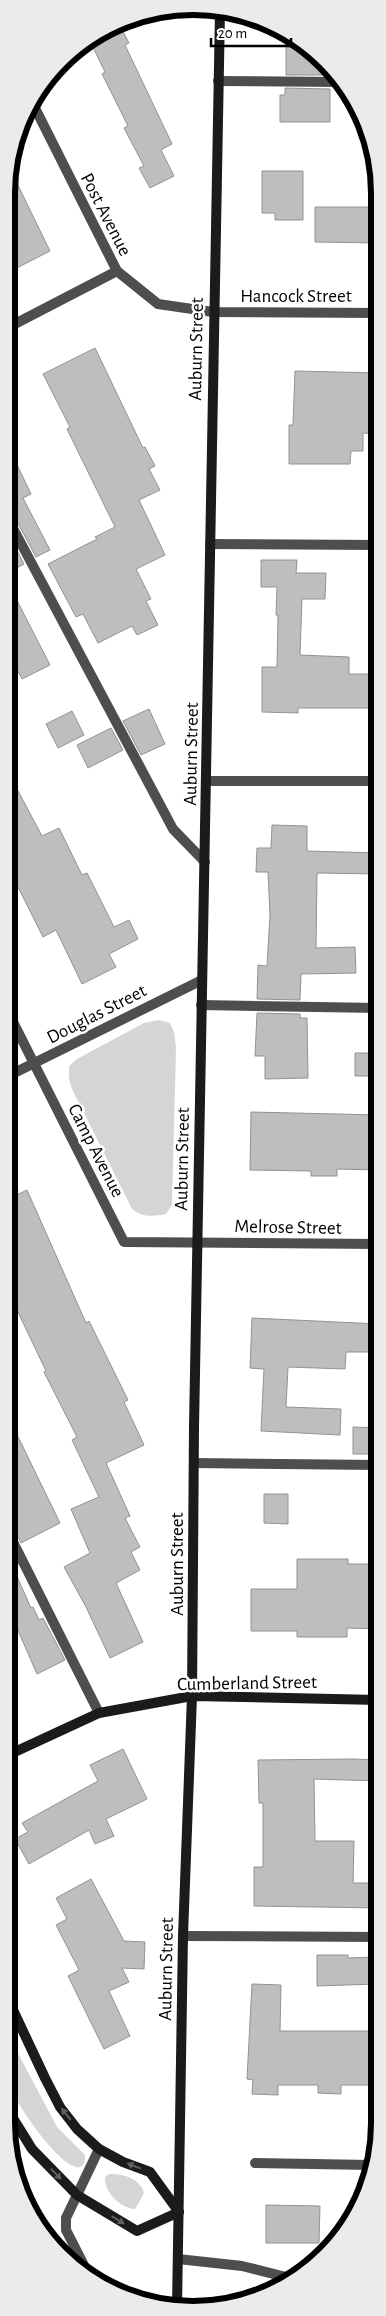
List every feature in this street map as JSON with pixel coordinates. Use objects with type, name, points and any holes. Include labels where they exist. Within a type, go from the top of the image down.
[{"type":"main road","name":"Auburn Street","points":[[177,2300],[183,1936],[192,1696],[197,1243],[201,1005],[208,781],[213,312],[220,17]]},
{"type":"main road","name":"Cumberland Street","points":[[15,1752],[99,1713],[192,1696],[371,1700]]},
{"type":"main road","points":[[15,2023],[60,2107],[77,2129],[99,2149],[123,2162],[150,2172],[179,2212],[137,2231],[77,2195],[32,2149],[15,2122]]},
{"type":"street","points":[[218,81],[332,82]]},
{"type":"street","name":"Post Avenue","points":[[36,109],[117,271],[158,304],[213,312]]},
{"type":"street","points":[[15,324],[117,271]]},
{"type":"street","name":"Hancock Street","points":[[213,312],[371,313]]},
{"type":"street","points":[[15,532],[173,830],[205,862]]},
{"type":"street","points":[[210,544],[371,545]]},
{"type":"street","points":[[208,781],[371,782]]},
{"type":"street","name":"Douglas Street","points":[[15,1073],[202,980]]},
{"type":"street","points":[[201,1005],[371,1008]]},
{"type":"street","name":"Camp Avenue","points":[[15,1025],[124,1242],[197,1243]]},
{"type":"street","name":"Melrose Street","points":[[197,1243],[371,1244]]},
{"type":"street","points":[[194,1463],[371,1465]]},
{"type":"street","points":[[15,1546],[99,1713]]},
{"type":"street","points":[[183,1936],[371,1936]]},
{"type":"street","points":[[82,2262],[66,2230],[66,2218],[99,2149]]},
{"type":"street","points":[[255,2164],[366,2165]]},
{"type":"street","points":[[178,2259],[242,2266],[283,2276]]},
{"type":"shaded area","points":[[159,1020],[170,1023],[174,1032],[176,1047],[172,1205],[166,1214],[148,1216],[132,1209],[72,1089],[69,1079],[69,1066],[77,1059],[144,1023]]},
{"type":"shaded area","points":[[15,2048],[57,2127],[85,2155],[82,2166],[74,2166],[64,2160],[52,2148],[27,2117],[15,2097]]},
{"type":"shaded area","points":[[109,2174],[130,2178],[142,2188],[144,2193],[135,2209],[124,2206],[110,2193],[105,2183],[105,2177]]},
{"type":"building","points":[[122,30],[129,43],[125,45],[172,144],[161,150],[174,176],[150,188],[139,168],[144,166],[124,128],[128,126],[102,74],[105,72],[92,46]]},
{"type":"building","points":[[286,41],[310,59],[326,75],[286,75]]},
{"type":"building","points":[[285,88],[330,89],[330,122],[280,122],[280,95],[285,95]]},
{"type":"building","points":[[262,171],[303,171],[303,220],[275,220],[275,213],[262,213]]},
{"type":"building","points":[[15,180],[50,251],[15,269]]},
{"type":"building","points":[[315,207],[371,207],[371,243],[315,242]]},
{"type":"building","points":[[95,348],[143,448],[145,447],[155,466],[149,469],[160,490],[139,500],[165,555],[136,569],[151,599],[146,601],[158,625],[137,635],[132,626],[98,643],[83,614],[76,617],[48,564],[97,539],[95,537],[115,527],[67,429],[70,427],[43,374]]},
{"type":"building","points":[[295,371],[371,373],[371,434],[363,433],[363,451],[351,451],[350,464],[289,464],[289,425],[293,425]]},
{"type":"building","points":[[15,461],[31,494],[23,498],[50,550],[36,557],[15,518]]},
{"type":"building","points":[[15,547],[24,564],[15,569]]},
{"type":"building","points":[[261,560],[297,560],[296,573],[326,573],[325,599],[302,599],[300,655],[349,657],[349,674],[371,674],[371,708],[298,708],[298,713],[262,712],[262,667],[277,667],[278,615],[276,615],[277,587],[261,587]]},
{"type":"building","points":[[15,597],[50,665],[22,679],[15,665]]},
{"type":"building","points":[[149,709],[165,744],[141,755],[123,721]]},
{"type":"building","points":[[72,711],[84,735],[58,748],[46,724]]},
{"type":"building","points":[[111,728],[123,750],[88,768],[77,745]]},
{"type":"building","points":[[15,785],[42,836],[59,828],[82,875],[87,873],[114,927],[129,920],[138,939],[109,954],[116,967],[82,984],[56,930],[43,937],[15,881]]},
{"type":"building","points":[[272,825],[307,826],[307,851],[371,853],[371,874],[317,873],[316,948],[355,947],[356,973],[301,974],[300,1000],[257,999],[258,965],[267,966],[270,915],[268,872],[256,872],[257,848],[271,848]]},
{"type":"building","points":[[257,1013],[300,1014],[300,1018],[307,1018],[308,1078],[265,1079],[265,1056],[255,1056]]},
{"type":"building","points":[[355,1053],[371,1053],[371,1076],[355,1076]]},
{"type":"building","points":[[251,1112],[371,1115],[371,1170],[337,1169],[337,1176],[311,1176],[311,1171],[250,1170]]},
{"type":"building","points":[[27,1190],[86,1323],[89,1321],[128,1400],[124,1402],[144,1445],[106,1463],[130,1516],[125,1518],[140,1547],[131,1552],[140,1570],[116,1583],[143,1642],[110,1658],[86,1607],[64,1567],[90,1553],[71,1509],[99,1497],[72,1440],[77,1437],[44,1372],[46,1371],[15,1306],[15,1196]]},
{"type":"building","points":[[252,1318],[371,1324],[371,1352],[346,1352],[345,1369],[288,1367],[286,1407],[341,1409],[340,1435],[261,1431],[264,1369],[250,1368]]},
{"type":"building","points":[[353,1427],[371,1428],[371,1454],[353,1454]]},
{"type":"building","points":[[15,1430],[60,1523],[21,1543],[15,1531]]},
{"type":"building","points":[[264,1494],[288,1494],[288,1524],[264,1523]]},
{"type":"building","points":[[297,1559],[348,1559],[348,1564],[371,1564],[371,1629],[347,1628],[347,1637],[297,1637],[297,1631],[251,1631],[251,1589],[297,1589]]},
{"type":"building","points":[[15,1572],[31,1608],[33,1607],[39,1620],[43,1618],[65,1660],[37,1674],[15,1624]]},
{"type":"building","points":[[123,1749],[147,1799],[106,1819],[114,1836],[95,1844],[89,1830],[29,1864],[15,1839],[28,1832],[22,1823],[98,1781],[90,1765]]},
{"type":"building","points":[[258,1760],[371,1760],[371,1781],[314,1779],[315,1841],[354,1841],[353,1883],[371,1883],[371,1908],[254,1906],[254,1867],[263,1867],[263,1803],[259,1803]]},
{"type":"building","points":[[91,1879],[124,1941],[145,1942],[144,1969],[122,1968],[129,1982],[109,1991],[130,2036],[104,2049],[68,1976],[79,1970],[56,1925],[67,1919],[56,1898]]},
{"type":"building","points":[[317,1955],[348,1955],[348,1958],[371,1957],[371,1984],[317,1986]]},
{"type":"building","points":[[252,1984],[281,1985],[280,2031],[371,2031],[371,2085],[341,2085],[341,2094],[318,2093],[318,2085],[278,2085],[278,2095],[252,2094],[253,2080],[247,2079]]},
{"type":"building","points":[[266,2205],[320,2206],[319,2243],[266,2243]]}]
